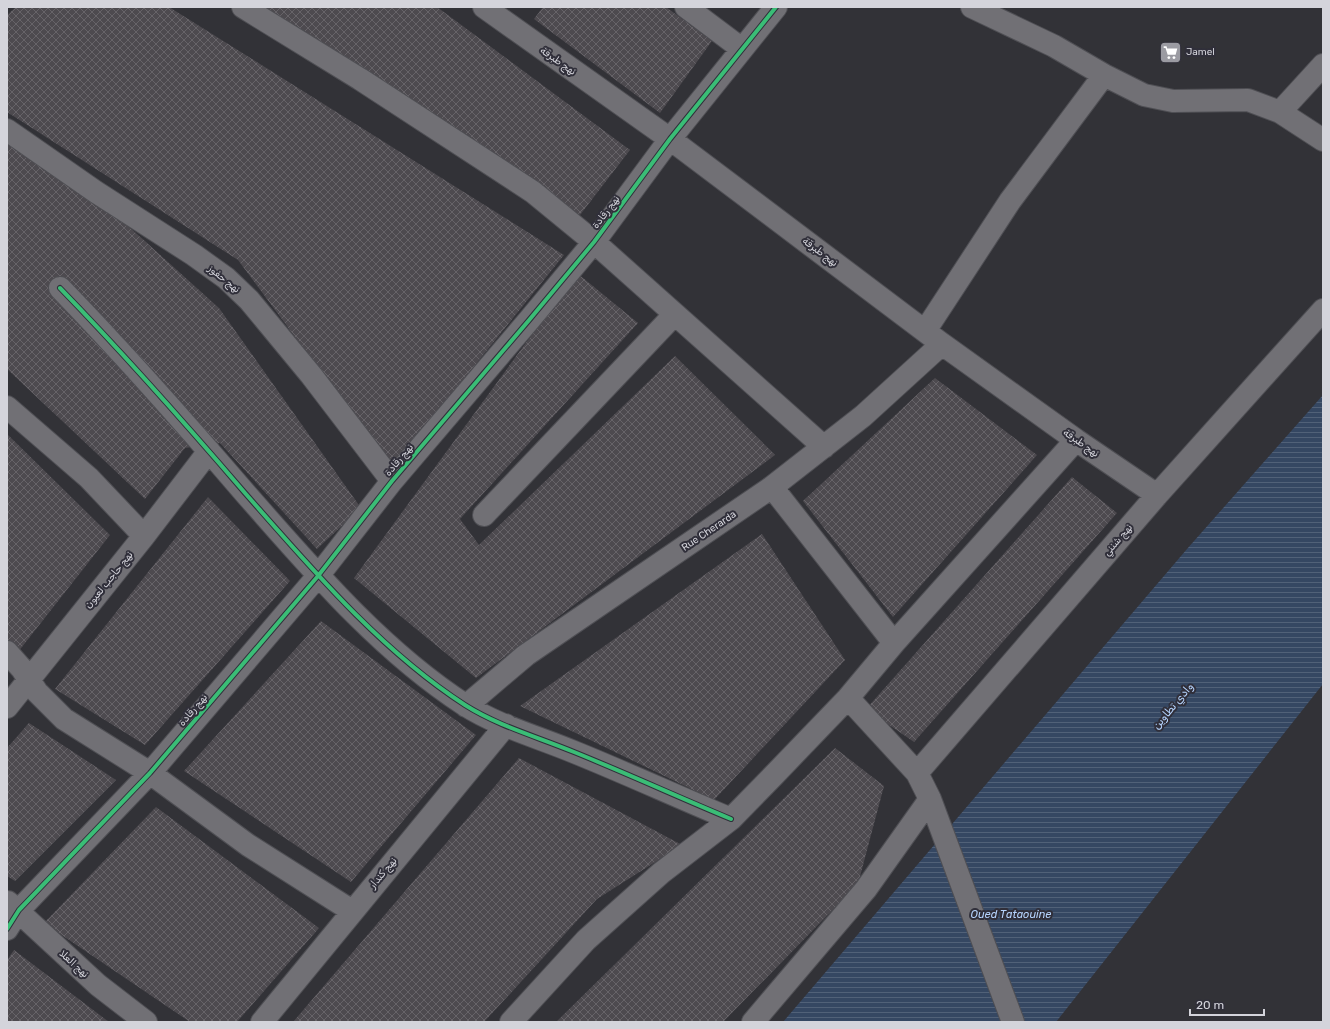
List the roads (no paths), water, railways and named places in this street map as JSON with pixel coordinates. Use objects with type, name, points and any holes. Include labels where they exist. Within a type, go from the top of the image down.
[{"type":"street","points":[[244,7],[335,63],[533,192],[594,242],[674,315],[824,447]]},
{"type":"street","points":[[686,7],[742,49]]},
{"type":"street","name":"نهج رقادة","points":[[7,929],[13,906],[150,773],[318,576],[392,481],[594,242],[670,139],[776,7]]},
{"type":"street","points":[[972,7],[1054,46],[1104,75],[1144,95],[1173,101],[1248,100],[1280,112],[1323,140]]},
{"type":"street","name":"نهج طبرقة","points":[[498,11],[934,337],[1076,440],[1157,495]]},
{"type":"street","points":[[1280,112],[1323,65]]},
{"type":"street","name":"Rue Cherarda","points":[[466,706],[526,655],[772,487],[863,416],[934,337],[1010,200],[1104,75]]},
{"type":"street","name":"نهج حفوز","points":[[7,130],[96,192],[194,255],[226,278],[249,300],[311,375],[392,481]]},
{"type":"street","points":[[60,288],[129,360],[318,576],[385,641],[421,673],[466,706],[506,725],[574,752],[731,819]]},
{"type":"street","name":"نهج شنني","points":[[917,773],[1157,495],[1323,310]]},
{"type":"street","points":[[484,515],[674,315]]},
{"type":"street","points":[[7,407],[89,478],[144,536]]},
{"type":"street","points":[[511,1022],[586,940],[661,873],[731,819],[848,698],[894,643],[1076,440]]},
{"type":"street","name":"نهج حاجب لعيون","points":[[7,707],[144,536],[209,451]]},
{"type":"street","points":[[772,487],[894,643]]},
{"type":"street","points":[[7,652],[30,679],[37,692],[64,719],[150,773],[248,845],[352,911]]},
{"type":"street","points":[[848,698],[917,773],[930,799],[1013,1022]]},
{"type":"street","name":"نهج كندار","points":[[262,1022],[506,725]]},
{"type":"street","points":[[753,1022],[866,889],[930,799]]},
{"type":"street","name":"نهج العلا","points":[[13,906],[98,985],[146,1022]]},
{"type":"water","name":"Oued Tataouine","points":[[1323,395],[1323,684],[1056,1022],[783,1022],[1187,549]]},
{"type":"place","name":"Jamel","points":[[1170,52]]},
{"type":"water label","name":"وادي تطاوين","points":[[1173,706]]}]
